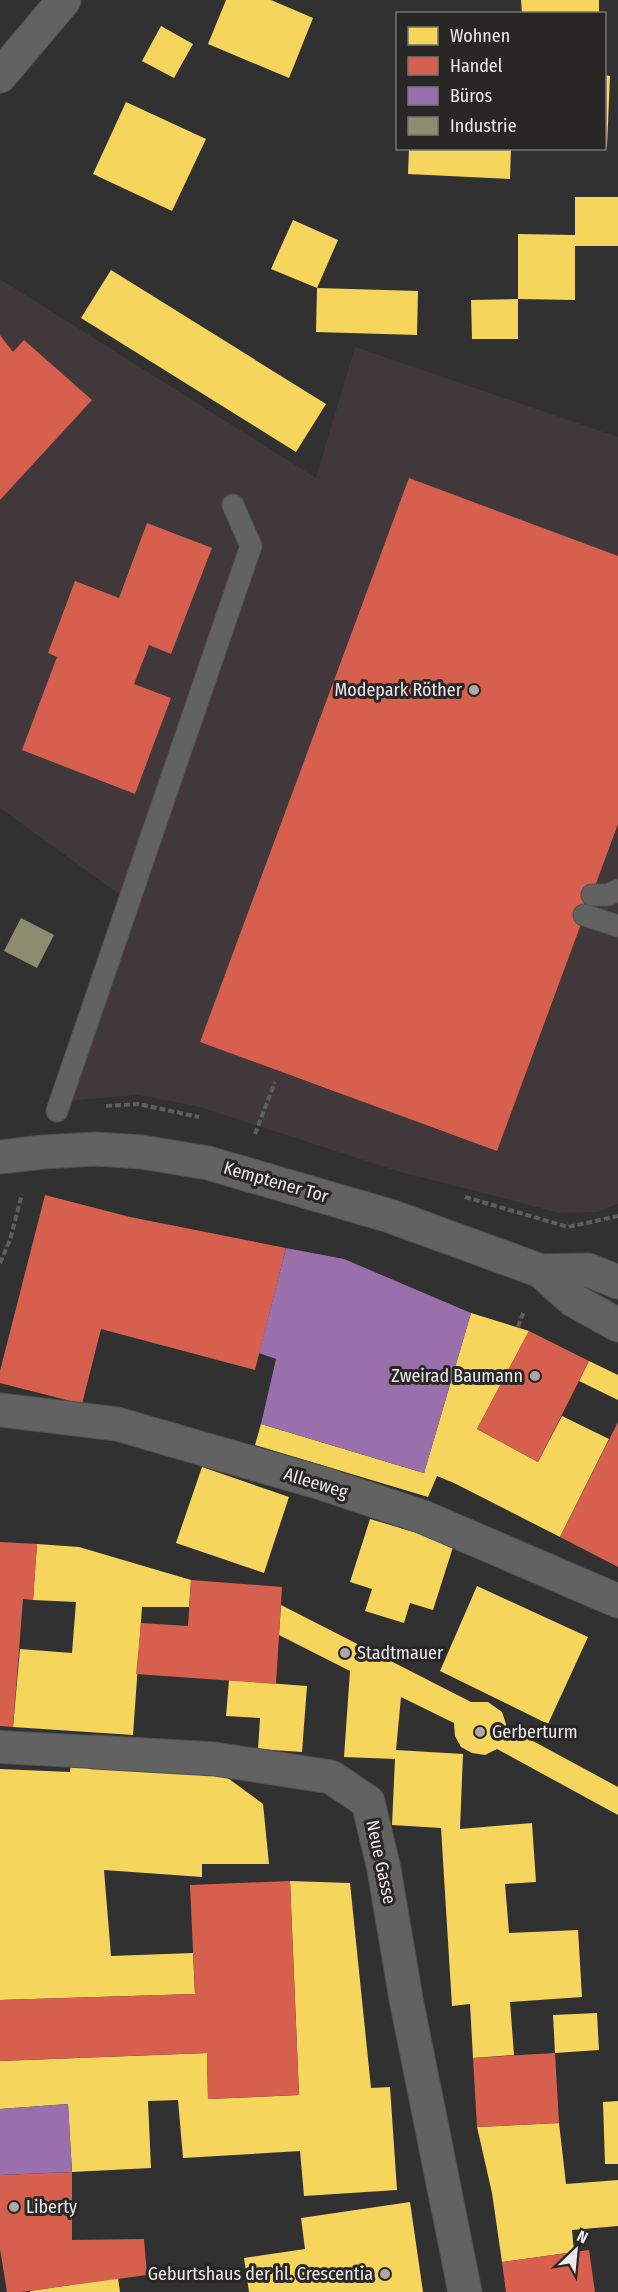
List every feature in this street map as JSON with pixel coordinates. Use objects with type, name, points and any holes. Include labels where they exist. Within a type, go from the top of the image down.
[{"type":"street","points":[[0,76],[64,0]]},
{"type":"street","name":"Kemptener Tor","points":[[0,1157],[96,1149],[142,1152],[208,1163],[390,1216],[542,1271],[588,1270],[618,1282]]},
{"type":"street","name":"Kemptener Tor","points":[[542,1271],[573,1300],[618,1325]]},
{"type":"street","name":"Alleeweg","points":[[0,1410],[117,1424],[321,1483],[423,1517],[618,1601]]},
{"type":"street","name":"Neue Gasse","points":[[0,1748],[215,1758],[331,1778],[368,1802],[384,1869],[406,1999],[465,2292]]},
{"type":"lane","points":[[57,1111],[251,546],[233,505]]},
{"type":"lane","points":[[592,894],[608,895],[618,890]]},
{"type":"lane","points":[[584,915],[618,926]]},
{"type":"path","points":[[254,1134],[275,1082]]},
{"type":"path","points":[[0,1263],[10,1240],[20,1199]]},
{"type":"shaded area","points":[[0,279],[316,478],[355,347],[618,437],[618,1204],[597,1212],[560,1213],[394,1170],[197,1106],[138,1095],[66,1101],[91,1041],[138,908],[0,808]]},
{"type":"building: Wohnen","points":[[226,0],[271,0],[313,18],[289,78],[208,44]]},
{"type":"building: Wohnen","points":[[521,0],[599,0],[599,12],[522,12]]},
{"type":"building: Wohnen","points":[[161,26],[193,44],[174,78],[142,61]]},
{"type":"building: Wohnen","points":[[606,75],[610,76],[606,147]]},
{"type":"building: Wohnen","points":[[126,102],[206,139],[172,211],[93,174]]},
{"type":"building: Wohnen","points":[[409,150],[511,150],[510,179],[408,174]]},
{"type":"building: Wohnen","points":[[575,197],[618,197],[618,246],[575,246],[575,300],[518,299],[518,234],[575,235]]},
{"type":"building: Wohnen","points":[[293,220],[338,240],[317,288],[271,269]]},
{"type":"building: Wohnen","points":[[111,270],[326,404],[296,452],[81,318]]},
{"type":"building: Wohnen","points":[[317,288],[418,291],[417,335],[316,332]]},
{"type":"building: Wohnen","points":[[518,299],[518,339],[472,339],[471,300]]},
{"type":"building: Wohnen","points":[[471,1313],[529,1331],[477,1429],[538,1462],[562,1416],[609,1439],[560,1537],[437,1476],[428,1497],[255,1445],[261,1424],[424,1473]]},
{"type":"building: Wohnen","points":[[589,1361],[618,1375],[618,1400],[579,1381]]},
{"type":"building: Wohnen","points":[[202,1467],[289,1497],[264,1573],[176,1543]]},
{"type":"building: Wohnen","points":[[370,1519],[454,1544],[433,1610],[410,1603],[404,1623],[365,1611],[372,1589],[350,1582]]},
{"type":"building: Wohnen","points":[[37,1544],[79,1547],[191,1580],[189,1607],[142,1607],[133,1735],[13,1727],[20,1649],[72,1653],[76,1602],[33,1600]]},
{"type":"building: Wohnen","points":[[477,1586],[588,1637],[548,1724],[440,1671]]},
{"type":"building: Wohnen","points":[[281,1605],[471,1702],[488,1702],[502,1712],[507,1727],[618,1787],[618,1815],[497,1749],[485,1755],[472,1753],[461,1747],[455,1736],[454,1723],[401,1697],[396,1750],[463,1754],[460,1829],[532,1823],[536,1882],[505,1884],[509,1933],[578,1930],[582,1997],[510,2002],[514,2055],[473,2058],[470,2004],[452,2006],[441,1828],[392,1825],[395,1759],[344,1757],[350,1671],[279,1635]]},
{"type":"building: Wohnen","points":[[229,1680],[307,1686],[302,1752],[258,1749],[260,1718],[226,1716]]},
{"type":"building: Wohnen","points":[[71,1761],[221,1773],[263,1804],[269,1864],[202,1864],[202,1877],[104,1870],[111,1956],[193,1953],[195,1994],[0,2000],[0,1769],[70,1772]]},
{"type":"building: Wohnen","points":[[290,1881],[350,1883],[371,2088],[390,2087],[397,2190],[304,2196],[300,2151],[183,2158],[178,2100],[148,2101],[151,2168],[72,2172],[68,2104],[0,2109],[0,2061],[207,2053],[208,2099],[299,2095]]},
{"type":"building: Wohnen","points":[[597,2013],[599,2050],[555,2053],[553,2015]]},
{"type":"building: Wohnen","points":[[618,2101],[618,2164],[605,2164],[603,2102]]},
{"type":"building: Wohnen","points":[[559,2123],[566,2184],[618,2180],[618,2226],[572,2230],[574,2252],[502,2262],[492,2193],[477,2127]]},
{"type":"building: Wohnen","points":[[410,2202],[423,2292],[249,2292],[244,2258],[305,2249],[301,2218]]},
{"type":"building: Wohnen","points":[[118,2278],[120,2292],[30,2292],[30,2291]]},
{"type":"building: Handel","points":[[0,335],[13,352],[24,340],[92,400],[0,500]]},
{"type":"building: Handel","name":"Modepark Röther","points":[[409,478],[618,556],[618,824],[497,1151],[200,1042]]},
{"type":"building: Handel","points":[[147,523],[212,548],[171,654],[149,645],[134,684],[171,698],[135,794],[22,750],[57,657],[48,653],[75,581],[119,598]]},
{"type":"building: Handel","points":[[45,1195],[130,1217],[286,1248],[255,1370],[101,1329],[82,1404],[0,1383],[0,1371]]},
{"type":"building: Handel","points":[[529,1331],[589,1361],[538,1462],[477,1429]]},
{"type":"building: Handel","points":[[618,1422],[618,1567],[560,1537]]},
{"type":"building: Handel","points":[[0,1542],[37,1544],[33,1600],[23,1599],[13,1727],[0,1726]]},
{"type":"building: Handel","points":[[191,1580],[282,1587],[276,1684],[136,1674],[141,1623],[188,1626]]},
{"type":"building: Handel","points":[[290,1881],[299,2095],[208,2099],[207,2053],[0,2061],[0,2000],[195,1994],[190,1885]]},
{"type":"building: Handel","points":[[555,2053],[559,2123],[477,2127],[473,2058]]},
{"type":"building: Handel","points":[[72,2172],[72,2240],[144,2239],[147,2275],[7,2292],[0,2249],[0,2175]]},
{"type":"building: Handel","points":[[589,2250],[595,2292],[506,2292],[502,2262]]},
{"type":"building: Büros","points":[[286,1248],[344,1259],[471,1313],[424,1473],[261,1424],[276,1359],[259,1353]]},
{"type":"building: Büros","points":[[68,2104],[72,2172],[0,2175],[0,2109]]},
{"type":"building: Industrie","points":[[21,918],[54,935],[37,968],[4,951]]},
{"type":"place","name":"Modepark Röther","points":[[474,690]]},
{"type":"place","name":"Zweirad Baumann","points":[[535,1376]]},
{"type":"place","name":"Stadtmauer","points":[[345,1653]]},
{"type":"place","name":"Gerberturm","points":[[480,1732]]},
{"type":"place","name":"Liberty","points":[[14,2207]]},
{"type":"place","name":"Geburtshaus der hl. Crescentia","points":[[385,2274]]}]
